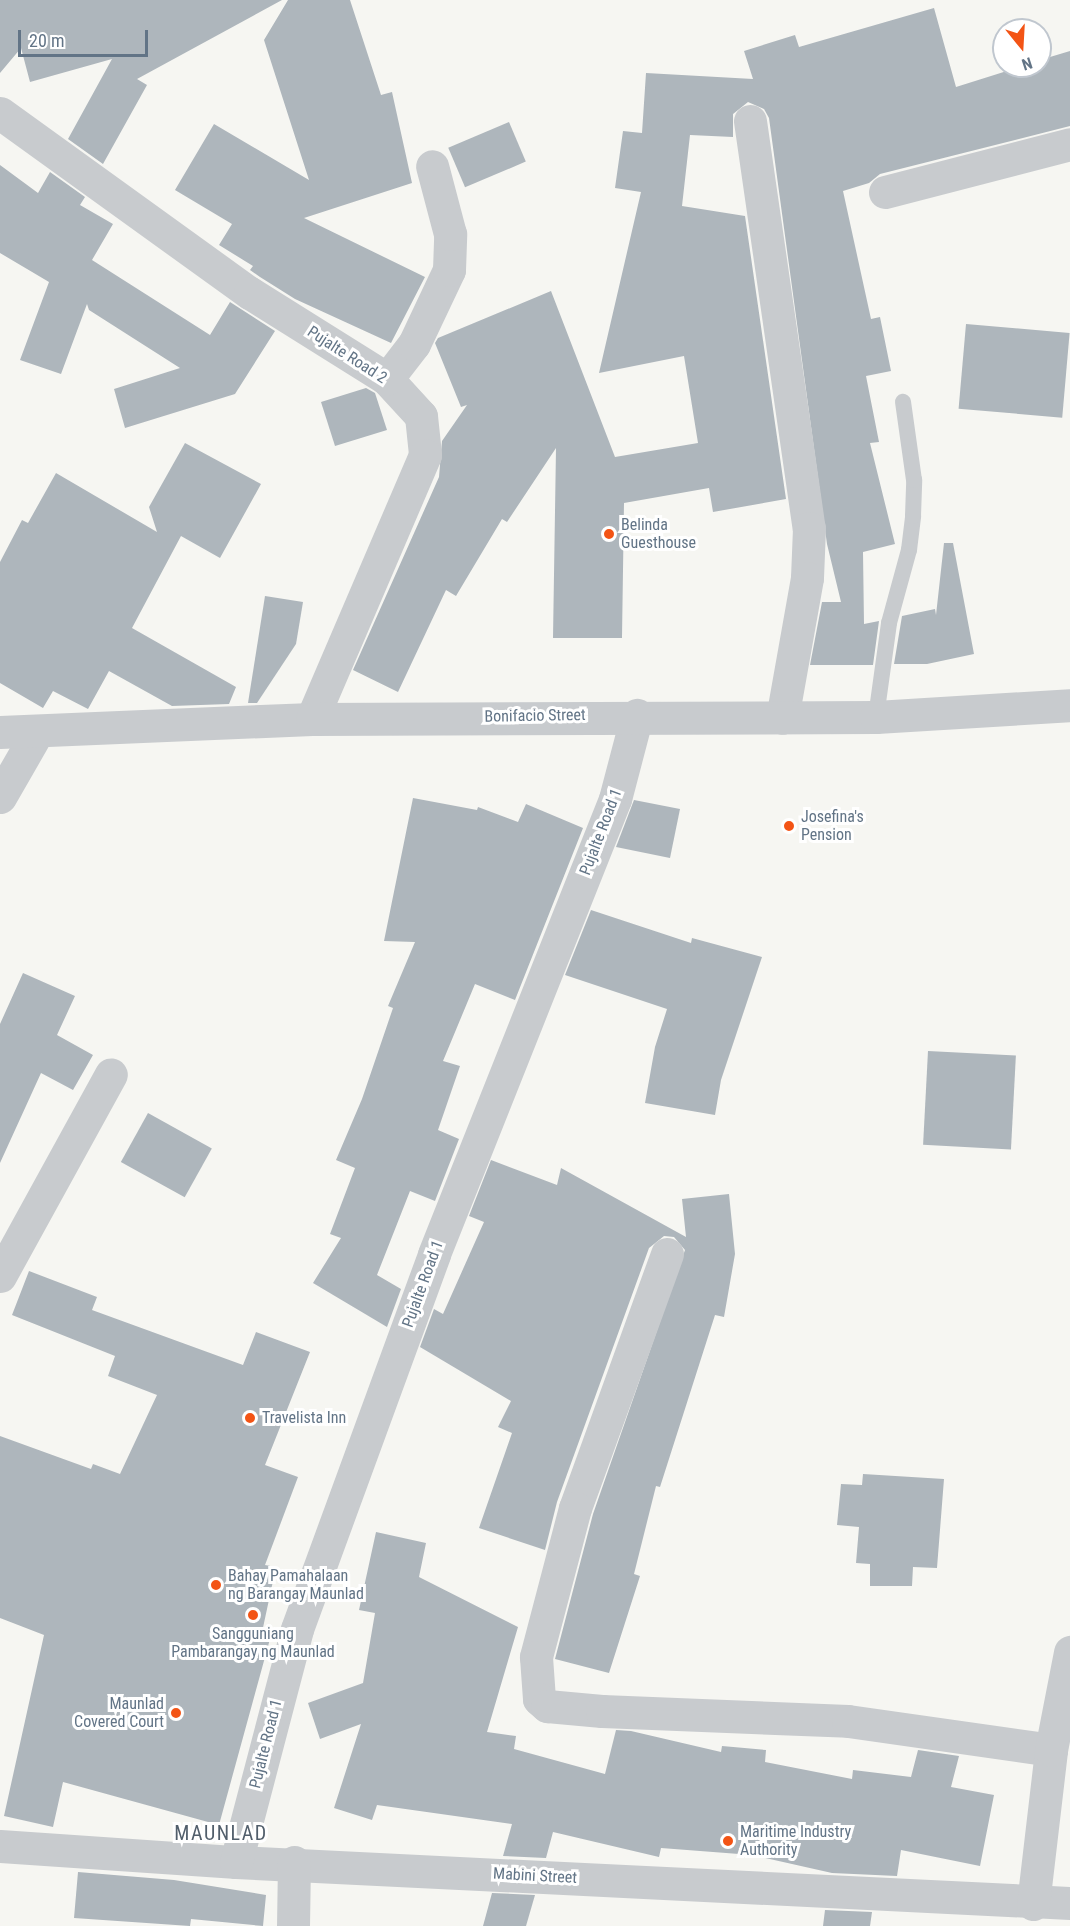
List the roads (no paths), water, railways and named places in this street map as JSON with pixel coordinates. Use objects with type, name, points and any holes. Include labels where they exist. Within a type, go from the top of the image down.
[{"type":"street","name":"Pujalte Road 2","points":[[0,113],[250,293],[387,379],[421,416],[425,455],[312,719]]},
{"type":"street","points":[[750,122],[809,528],[807,578],[782,718]]},
{"type":"street","points":[[885,192],[1070,144]]},
{"type":"street","points":[[387,379],[414,344],[449,270],[450,234],[432,166]]},
{"type":"street","name":"Bonifacio Street","points":[[0,732],[312,719],[637,715],[876,717],[1070,705]]},
{"type":"street","name":"Pujalte Road 1","points":[[236,1862],[297,1629],[434,1254],[615,799],[637,715]]},
{"type":"street","points":[[0,797],[39,731]]},
{"type":"street","points":[[0,1276],[111,1074]]},
{"type":"street","points":[[667,1254],[575,1508],[536,1658],[539,1699],[547,1706],[602,1711],[848,1720],[1051,1750]]},
{"type":"street","points":[[1033,1904],[1051,1750],[1070,1652]]},
{"type":"street","name":"Mabini Street","points":[[0,1846],[236,1862],[294,1862],[1033,1904],[1070,1903]]},
{"type":"street","points":[[293,1926],[294,1862]]},
{"type":"lane","points":[[876,717],[889,624],[909,550],[913,516],[914,480],[903,402]]},
{"type":"place","name":"Belinda Guesthouse","points":[[609,534]]},
{"type":"place","name":"Josefina's Pension","points":[[789,826]]},
{"type":"place","name":"Travelista Inn","points":[[250,1418]]},
{"type":"place","name":"Bahay Pamahalaan ng Barangay Maunlad","points":[[216,1585]]},
{"type":"place","name":"Sangguniang Pambarangay ng Maunlad","points":[[253,1615]]},
{"type":"place","name":"Maunlad Covered Court","points":[[176,1713]]},
{"type":"place","name":"Maritime Industry Authority","points":[[728,1841]]},
{"type":"district","name":"MAUNLAD","points":[[221,1833]]}]
